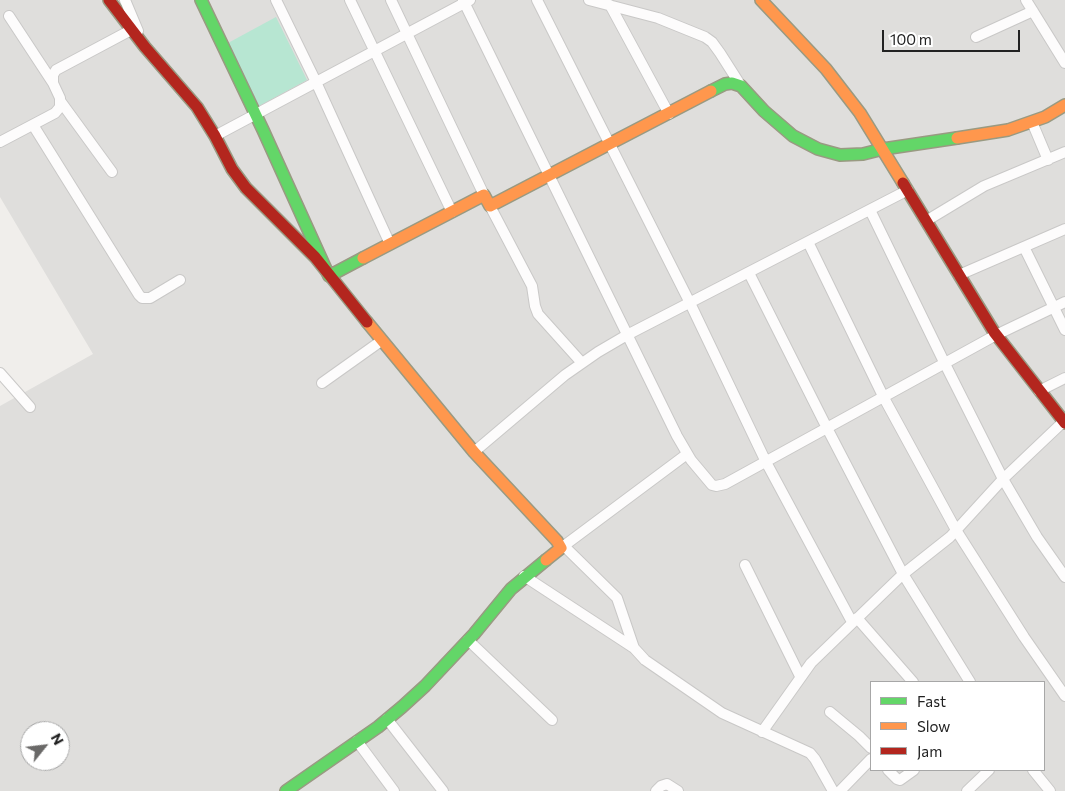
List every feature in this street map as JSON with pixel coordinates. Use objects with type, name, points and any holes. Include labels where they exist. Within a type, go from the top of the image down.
[{"type":"street","points":[[201,0],[256,114],[330,276]]},
{"type":"street","points":[[276,0],[316,82],[390,244]]},
{"type":"street","points":[[350,0],[452,212]]},
{"type":"street","points":[[391,0],[484,195],[532,286],[538,314],[582,363]]},
{"type":"street","points":[[537,0],[690,303],[766,462],[854,620],[912,681]]},
{"type":"street","points":[[589,0],[658,18],[705,36],[720,53],[741,86],[764,111],[793,136],[818,149],[840,155],[862,154],[883,149],[1008,130],[1032,122],[1065,105]]},
{"type":"street","points":[[761,0],[826,69],[860,113],[996,335],[1064,422],[1003,478],[950,537],[903,574],[811,663],[762,732]]},
{"type":"street","points":[[1026,0],[1065,63]]},
{"type":"street","points":[[117,1],[132,30],[144,47],[192,102],[215,136],[232,169],[246,188],[308,250],[474,452],[562,547],[617,598],[634,648]]},
{"type":"street","points":[[117,1],[144,47]]},
{"type":"street","points":[[215,136],[408,34],[466,1],[677,436],[687,454],[705,478],[712,485],[716,486],[725,484],[766,462],[996,335],[1065,302]]},
{"type":"street","points":[[610,5],[669,114]]},
{"type":"street","points":[[976,37],[1033,11]]},
{"type":"street","points":[[9,16],[53,83],[61,102],[112,172]]},
{"type":"street","points":[[53,83],[53,75],[56,70],[132,30]]},
{"type":"street","points":[[490,206],[725,84],[732,83],[741,86]]},
{"type":"street","points":[[0,142],[55,113],[60,107],[61,102]]},
{"type":"street","points":[[1032,122],[1048,160]]},
{"type":"street","points":[[33,125],[139,295],[142,298],[150,298],[180,280]]},
{"type":"street","points":[[926,221],[984,186],[1065,152]]},
{"type":"street","points":[[474,452],[565,375],[627,335],[908,190]]},
{"type":"street","points":[[330,276],[484,195]]},
{"type":"street","points":[[870,210],[1003,478],[1037,537],[1065,577]]},
{"type":"street","points":[[959,275],[1065,229]]},
{"type":"street","points":[[808,242],[884,398],[956,530],[1024,637],[1065,696]]},
{"type":"street","points":[[1024,247],[1065,330]]},
{"type":"street","points":[[749,273],[903,574],[969,681]]},
{"type":"street","points":[[322,383],[381,341]]},
{"type":"street","points":[[0,372],[30,407]]},
{"type":"street","points":[[1039,391],[1065,378]]},
{"type":"street","points":[[286,791],[357,742],[425,686],[524,576],[687,454]]},
{"type":"street","points":[[745,565],[800,676]]},
{"type":"street","points":[[524,576],[634,648],[645,660],[722,713],[762,732],[803,748],[815,758],[833,791]]},
{"type":"street","points":[[468,640],[552,720]]},
{"type":"street","points":[[830,712],[870,747]]},
{"type":"street","points":[[387,719],[443,791]]},
{"type":"street","points":[[357,742],[394,791]]},
{"type":"street","points":[[840,791],[870,760]]},
{"type":"street","points":[[889,771],[900,780],[913,771]]},
{"type":"street","points":[[967,791],[988,771]]},
{"type":"street","points":[[1034,771],[1050,791]]},
{"type":"street","points":[[656,791],[661,786],[667,784],[678,791]]},
{"type":"shaded area","points":[[0,0],[1065,0],[1065,791],[0,791],[0,406],[93,354],[0,197]]},
{"type":"green space","points":[[276,17],[307,80],[259,106],[228,43]]},
{"type":"traffic: fast","points":[[201,0],[263,130],[329,276],[363,258]]},
{"type":"traffic: fast","points":[[711,91],[725,84],[732,83],[741,86],[764,111],[793,136],[818,149],[840,155],[863,154],[883,149],[957,138]]},
{"type":"traffic: fast","points":[[286,791],[378,727],[402,707],[425,686],[474,634],[511,589],[546,560]]},
{"type":"traffic: slow","points":[[761,0],[826,69],[860,113],[903,183]]},
{"type":"traffic: slow","points":[[363,258],[484,195],[490,206],[711,91]]},
{"type":"traffic: slow","points":[[957,138],[1008,130],[1045,117],[1065,105]]},
{"type":"traffic: slow","points":[[367,322],[474,452],[557,541],[561,548],[546,560]]},
{"type":"traffic: jam","points":[[109,0],[145,47],[197,107],[232,169],[246,188],[315,257],[367,322]]},
{"type":"traffic: jam","points":[[903,183],[994,332],[1065,423]]}]
